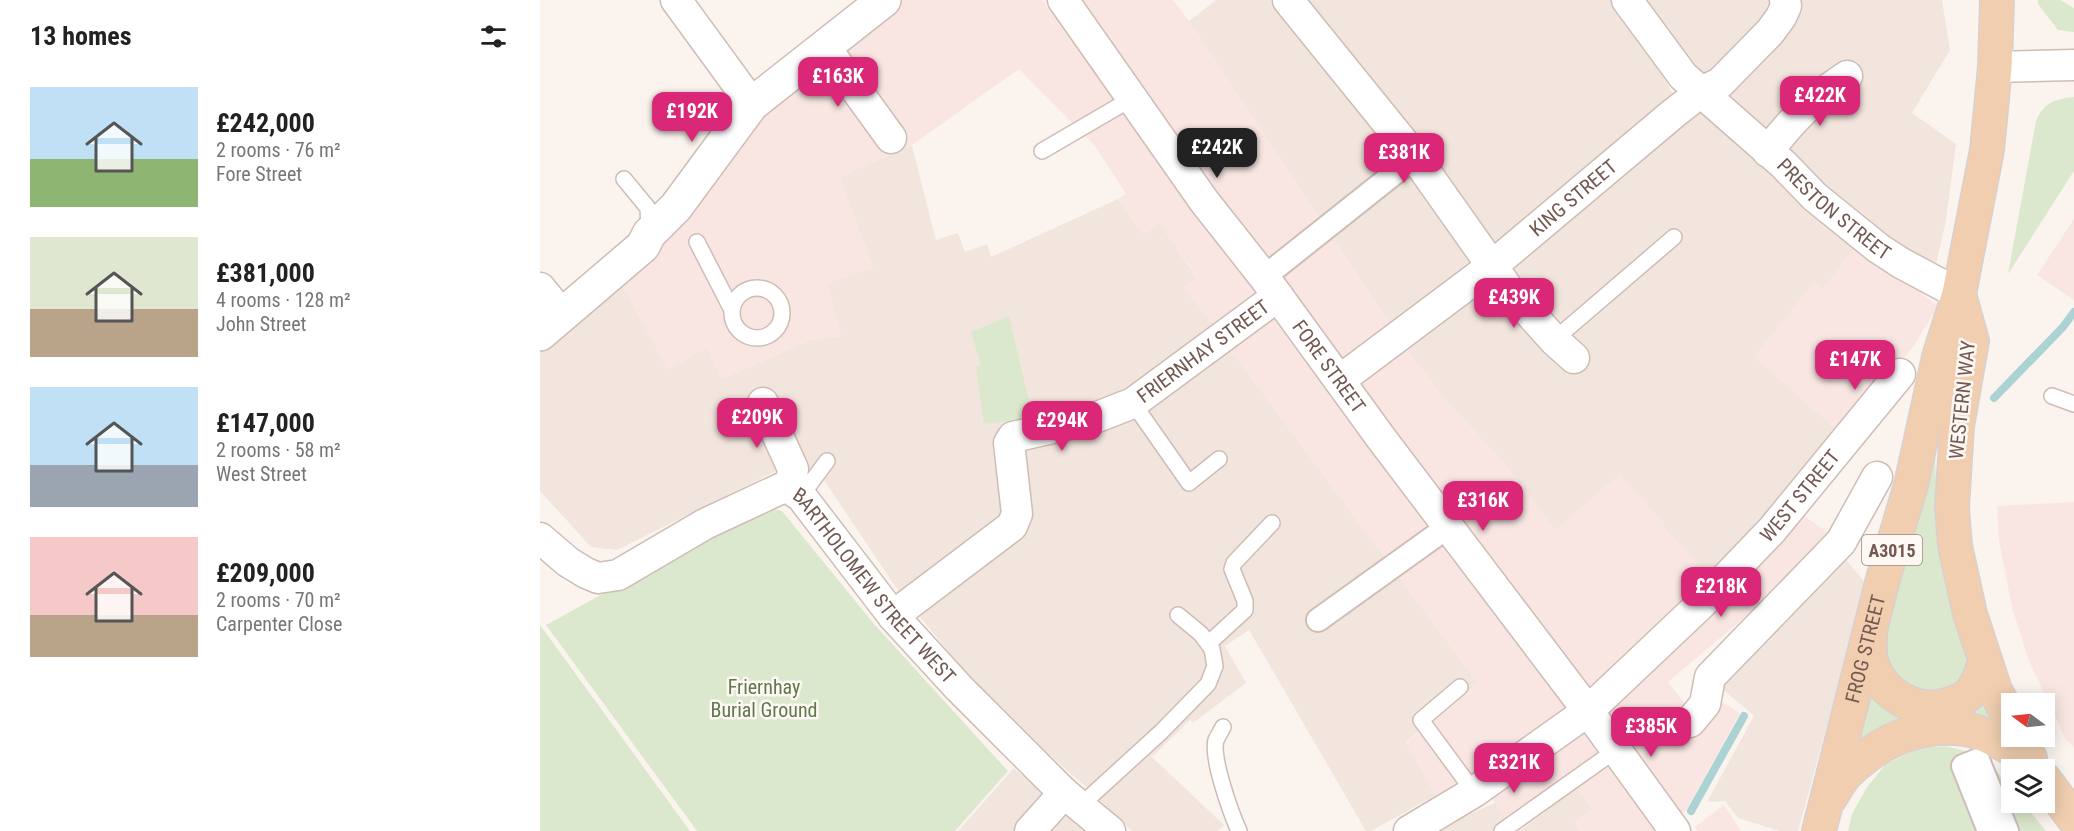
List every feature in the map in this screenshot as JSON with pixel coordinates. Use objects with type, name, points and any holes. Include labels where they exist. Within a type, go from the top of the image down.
[{"type":"main road","name":"WESTERN WAY","points":[[1997,0],[1995,67],[1987,150],[1959,294],[1972,340],[1957,426],[1952,508],[1955,546],[1970,614],[1985,662],[2001,701]]},
{"type":"main road","name":"FROG STREET","points":[[1821,819],[1882,579],[1911,485],[1939,357],[1959,294]]},
{"type":"main road","points":[[1870,630],[1872,666],[1883,684],[1905,703],[1939,708],[1957,702],[1974,688],[1985,662]]},
{"type":"main road","points":[[1821,819],[1847,772],[1890,741],[1915,731],[1945,728],[1973,730],[2029,759]]},
{"type":"main road","points":[[2055,792],[2074,819]]},
{"type":"street","points":[[676,0],[736,115]]},
{"type":"street","points":[[540,288],[551,325],[643,246],[649,234],[679,212],[736,115],[884,0]]},
{"type":"street","name":"FORE STREET","points":[[1063,0],[1204,201],[1271,286],[1381,438],[1670,824]]},
{"type":"street","points":[[1288,0],[1415,157],[1509,290],[1564,349]]},
{"type":"street","name":"PRESTON STREET","points":[[1627,0],[1683,76],[1784,164],[1815,197],[1878,248],[1959,294]]},
{"type":"street","name":"KING STREET","points":[[1340,380],[1492,266],[1701,92],[1720,83],[1770,33],[1786,6],[1785,0]]},
{"type":"street","points":[[825,47],[891,138]]},
{"type":"street","points":[[1995,67],[2074,65]]},
{"type":"street","points":[[1768,152],[1780,135],[1823,91],[1847,76]]},
{"type":"street","points":[[1271,286],[1415,157]]},
{"type":"street","name":"FRIERNHAY STREET","points":[[893,616],[1012,526],[1017,514],[1009,444],[1012,437],[1092,419],[1133,403],[1271,286]]},
{"type":"street","name":"WEST STREET","points":[[1601,730],[1699,606],[1772,530],[1900,374]]},
{"type":"street","points":[[763,403],[793,469],[796,493]]},
{"type":"street","points":[[1846,439],[1877,477],[1911,485]]},
{"type":"street","points":[[1690,722],[1705,704],[1710,676],[1809,578],[1841,542],[1877,477]]},
{"type":"street","name":"BARTHOLOMEW STREET WEST","points":[[540,538],[568,562],[586,573],[598,578],[618,575],[705,524],[782,489],[796,493],[893,616],[959,688],[1072,800],[1110,831]]},
{"type":"street","points":[[1318,620],[1449,526]]},
{"type":"street","points":[[1408,831],[1474,792],[1601,730]]},
{"type":"street","points":[[1989,831],[1963,766],[1978,760],[2007,831]]},
{"type":"street","points":[[1030,831],[1072,800]]},
{"type":"lane","points":[[1042,151],[1131,99]]},
{"type":"lane","points":[[624,179],[648,208],[649,234]]},
{"type":"lane","points":[[1564,349],[1674,237]]},
{"type":"lane","points":[[698,243],[732,310]]},
{"type":"lane","points":[[2052,396],[2074,404]]},
{"type":"lane","points":[[1133,403],[1189,483],[1219,459]]},
{"type":"lane","points":[[796,493],[827,461]]},
{"type":"lane","points":[[1209,644],[1245,610],[1245,601],[1232,569],[1234,563],[1272,523]]},
{"type":"lane","points":[[1072,800],[1161,732],[1208,684],[1215,666],[1212,649],[1201,634],[1178,615]]},
{"type":"lane","points":[[1460,687],[1421,720],[1474,792]]},
{"type":"lane","points":[[1223,727],[1216,741],[1216,756],[1239,831]]},
{"type":"lane","points":[[1502,831],[1601,730]]},
{"type":"shaded area","points":[[896,0],[1043,0],[1193,210],[1263,301],[1221,334],[1184,287],[1197,277],[1160,223],[1143,234],[1118,199],[1126,194],[1095,146],[1019,69],[912,145],[839,177],[873,267],[827,283],[841,336],[810,340],[721,379],[707,348],[668,370],[620,282],[674,234],[737,145],[772,102]]},
{"type":"shaded area","points":[[1071,0],[1173,0],[1409,353],[1446,401],[1505,464],[1555,530],[1620,474],[1664,523],[1662,526],[1714,582],[1797,511],[1829,533],[1784,584],[1668,682],[1686,705],[1704,691],[1740,713],[1687,809],[1682,813]]},
{"type":"shaded area","points":[[1216,0],[1616,0],[1634,24],[1674,96],[1715,115],[1858,243],[1823,290],[1815,281],[1840,433],[1714,582],[1662,526],[1664,523],[1555,530],[1505,464],[1446,401],[1409,353],[1189,21]]},
{"type":"shaded area","points":[[1642,0],[1942,0],[1950,50],[1912,113],[1956,144],[1946,220],[1937,261],[1924,264],[1889,249],[1787,159],[1723,88],[1683,57]]},
{"type":"shaded area","points":[[912,145],[936,240],[958,233],[965,252],[987,244],[991,257],[1118,199],[1143,234],[1160,223],[1197,278],[1184,287],[1478,683],[1406,742],[1436,795],[1371,831],[1366,831],[1249,630],[1225,646],[1246,683],[1193,723],[1190,720],[1152,757],[1224,825],[1218,831],[1132,831],[1093,793],[988,701],[895,586],[822,477],[807,467],[786,466],[617,550],[591,547],[540,491],[540,351],[620,282],[708,347],[721,379],[810,340],[841,336],[827,283],[873,267],[839,177]]},
{"type":"shaded area","points":[[2074,219],[2074,300],[2037,275]]},
{"type":"shaded area","points":[[1858,243],[1938,306],[1914,346],[1840,433],[1754,357],[1815,281],[1823,290]]},
{"type":"shaded area","points":[[1269,310],[1430,522],[1566,708],[1516,746],[1436,795],[1406,743],[1478,683],[1225,342]]},
{"type":"shaded area","points":[[2074,502],[2074,747],[2066,740],[2055,717],[2055,693],[2044,693],[2029,661],[2012,608],[1999,540],[1997,506]]},
{"type":"shaded area","points":[[1842,555],[1864,581],[1863,594],[1798,831],[1780,831],[1738,818],[1725,801],[1707,802],[1754,716],[1718,685]]},
{"type":"shaded area","points":[[1584,730],[1664,831],[1579,831],[1574,822],[1593,808],[1573,782],[1512,828],[1491,797]]},
{"type":"shaded area","points":[[1014,768],[1091,831],[958,831]]},
{"type":"shaded area","points":[[1577,787],[1596,813],[1580,831],[1520,831]]},
{"type":"shaded area","points":[[1499,801],[1517,831],[1437,831],[1448,824]]},
{"type":"shaded area","points":[[1724,805],[1741,831],[1697,831],[1695,827]]},
{"type":"green space","points":[[2038,0],[2060,0],[2074,8],[2074,32],[2058,30],[2038,4]]},
{"type":"green space","points":[[2074,97],[2074,171],[2008,274],[2036,121],[2051,103]]},
{"type":"green space","points":[[1009,316],[1033,418],[984,424],[976,367],[981,365],[971,332]]},
{"type":"green space","points":[[1935,454],[1942,563],[1949,599],[1967,644],[1969,659],[1964,672],[1956,682],[1934,691],[1912,686],[1902,679],[1889,660],[1886,643],[1900,560]]},
{"type":"green space","name":"Friernhay Burial Ground","points":[[767,507],[782,511],[874,624],[1008,771],[955,831],[697,831],[546,625]]},
{"type":"green space","points":[[540,625],[690,831],[540,831]]},
{"type":"green space","points":[[1875,680],[1883,693],[1983,694],[1991,720],[1859,744]]},
{"type":"green space","points":[[1946,746],[1976,754],[1991,764],[2001,776],[2001,813],[2031,813],[2046,831],[1848,831],[1852,814],[1867,787],[1885,765],[1919,748]]},
{"type":"waterway","points":[[1994,398],[2063,327],[2074,312]]},
{"type":"waterway","points":[[1691,811],[1744,716]]}]
